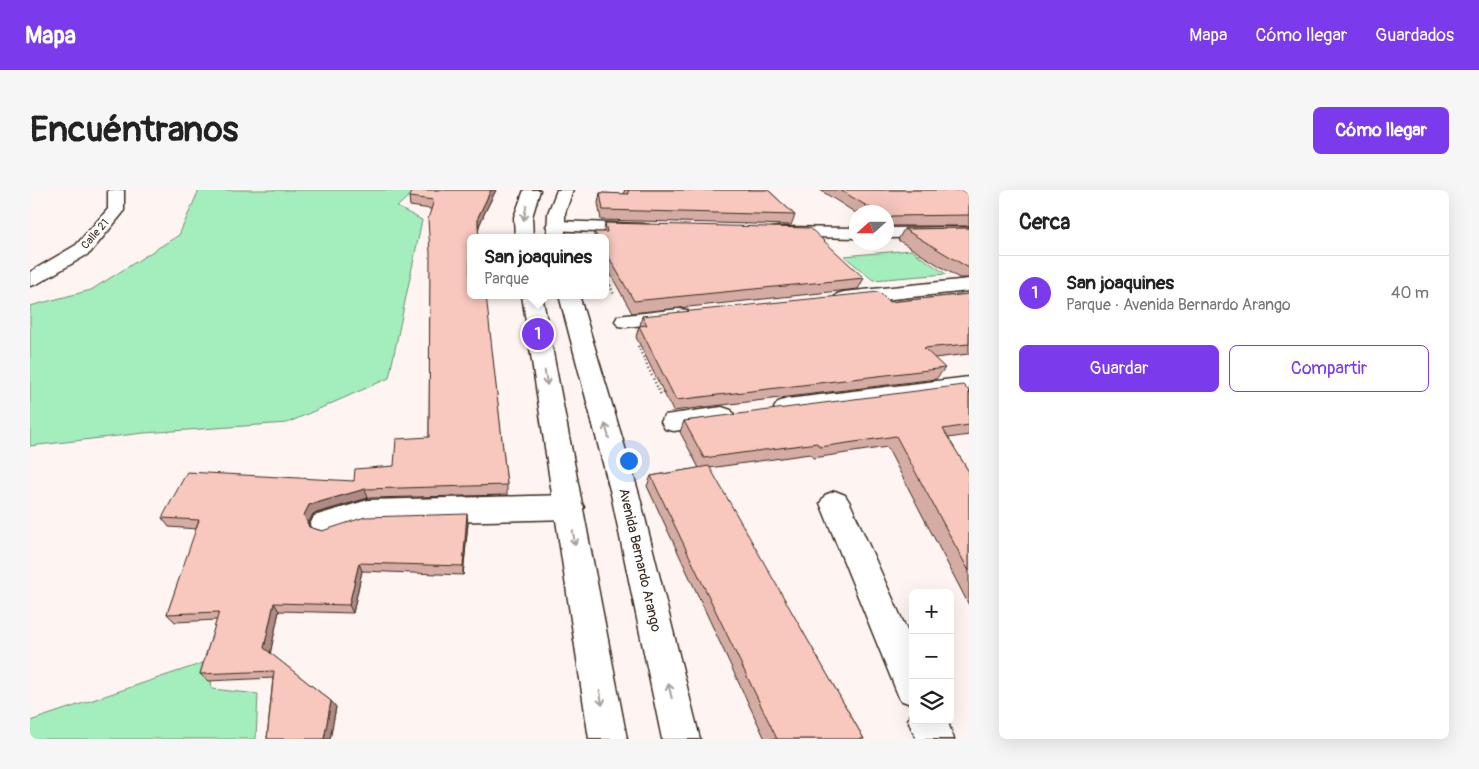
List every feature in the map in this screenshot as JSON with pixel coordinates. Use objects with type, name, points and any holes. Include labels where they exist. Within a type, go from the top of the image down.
[{"type":"main road","name":"Calle 21","points":[[30,280],[83,249],[116,210],[116,190]]},
{"type":"main road","points":[[565,190],[559,200],[555,232],[656,230]]},
{"type":"main road","points":[[524,234],[523,217],[528,191]]},
{"type":"main road","points":[[765,232],[849,233]]},
{"type":"main road","points":[[894,233],[969,232]]},
{"type":"main road","points":[[830,299],[969,285]]},
{"type":"main road","points":[[533,299],[608,739]]},
{"type":"main road","name":"Avenida Bernardo Arango","points":[[570,299],[625,494],[680,739]]},
{"type":"main road","points":[[626,321],[694,314]]},
{"type":"main road","points":[[674,422],[969,384]]},
{"type":"main road","points":[[835,503],[910,679]]},
{"type":"main road","points":[[325,525],[368,512],[569,507]]},
{"type":"main road","points":[[929,724],[935,739]]},
{"type":"green space","points":[[199,190],[415,190],[397,207],[422,220],[389,378],[287,423],[144,433],[30,446],[30,306],[91,290],[179,235]]},
{"type":"green space","points":[[911,250],[946,274],[873,280],[844,256]]},
{"type":"green space","points":[[209,661],[212,689],[258,694],[256,739],[30,739],[30,721]]},
{"type":"building","points":[[414,190],[491,190],[478,217],[479,234],[467,234],[467,299],[486,299],[507,485],[365,489],[309,505],[304,515],[309,527],[322,531],[365,517],[467,514],[463,566],[359,563],[349,605],[274,603],[264,648],[331,701],[324,739],[267,739],[274,671],[200,674],[219,612],[167,614],[199,520],[162,518],[187,472],[354,481],[355,469],[394,466],[396,439],[429,437],[430,253],[428,219],[434,200],[409,197]]},
{"type":"building","points":[[628,190],[768,190],[795,215],[603,210],[600,193],[629,194]]},
{"type":"building","points":[[840,190],[961,190],[969,194],[969,215],[894,216],[894,205],[865,205]]},
{"type":"building","points":[[605,223],[810,228],[864,278],[634,301],[609,257],[609,234],[595,234],[594,232],[607,232]]},
{"type":"building","points":[[969,228],[969,267],[904,229]]},
{"type":"building","points":[[879,292],[889,302],[969,294],[969,344],[924,348],[945,368],[676,400],[639,326],[647,325],[642,316]]},
{"type":"building","points":[[963,385],[969,391],[969,425],[943,429],[969,472],[969,571],[896,436],[820,447],[817,443],[704,458],[684,421]]},
{"type":"building","points":[[709,466],[864,739],[777,739],[651,476]]},
{"type":"place","name":"San joaquines","points":[[538,334]]}]
